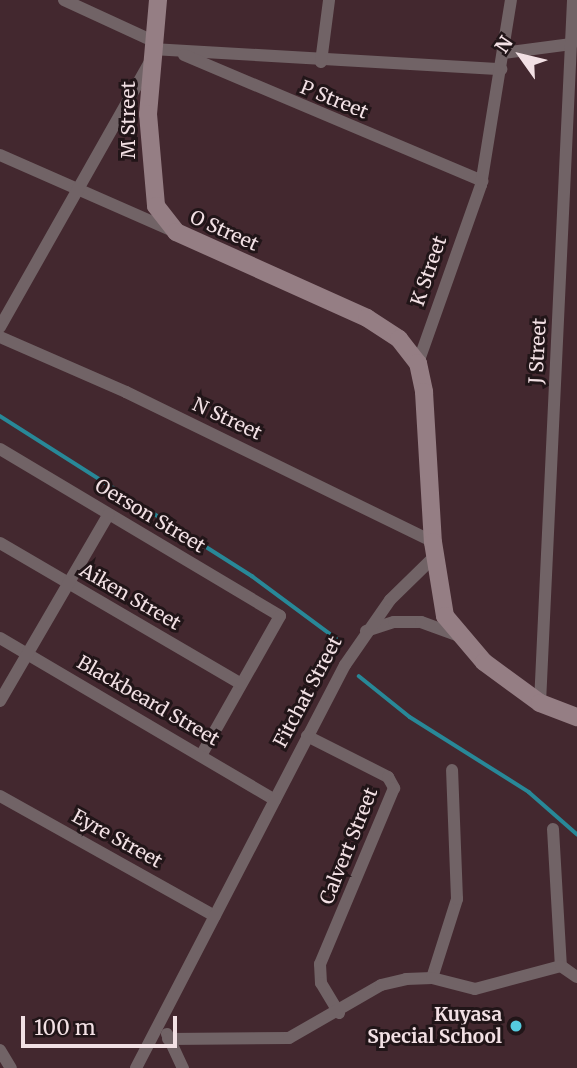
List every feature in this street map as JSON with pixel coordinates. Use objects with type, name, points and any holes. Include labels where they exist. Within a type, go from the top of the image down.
[{"type":"street","name":"P Street","points":[[64,0],[152,50],[321,62],[501,69]]},
{"type":"street","name":"M Street","points":[[158,0],[152,50],[151,188],[156,206],[176,232]]},
{"type":"street","points":[[321,62],[329,0]]},
{"type":"street","name":"K Street","points":[[434,549],[418,363],[482,181],[511,0]]},
{"type":"street","name":"J Street","points":[[541,704],[573,0]]},
{"type":"street","points":[[503,53],[571,44]]},
{"type":"street","points":[[0,327],[152,50]]},
{"type":"street","name":"P Street","points":[[174,51],[482,181]]},
{"type":"street","name":"O Street","points":[[0,155],[367,318],[399,339],[418,363]]},
{"type":"street","name":"N Street","points":[[0,337],[139,398],[434,549]]},
{"type":"street","name":"Oerson Street","points":[[0,449],[280,616],[241,684]]},
{"type":"street","points":[[0,701],[109,514]]},
{"type":"street","name":"Aiken Street","points":[[0,543],[241,684]]},
{"type":"street","points":[[434,549],[444,616],[457,635],[484,662],[541,704],[577,717]]},
{"type":"street","name":"Fitchat Street","points":[[136,1068],[307,736],[365,631],[434,549]]},
{"type":"street","points":[[365,631],[394,622],[421,622],[457,635]]},
{"type":"street","name":"Blackbeard Street","points":[[0,638],[202,754],[275,800]]},
{"type":"street","points":[[202,754],[241,684]]},
{"type":"street","name":"Calvert Street","points":[[307,736],[388,777],[394,788],[320,964],[321,982],[338,1013]]},
{"type":"street","points":[[432,978],[457,899],[452,770]]},
{"type":"street","name":"Eyre Street","points":[[0,796],[215,916]]},
{"type":"street","points":[[553,829],[561,966]]},
{"type":"street","points":[[168,1039],[289,1038],[338,1013],[381,985],[432,978],[475,989],[561,966],[577,977]]},
{"type":"street","points":[[162,1020],[168,1039],[183,1068]]},
{"type":"street","points":[[0,1050],[11,1068]]},
{"type":"waterway","points":[[0,416],[252,576],[337,639]]},
{"type":"waterway","points":[[359,676],[410,717],[529,792],[577,834]]},
{"type":"place","name":"Kuyasa Special School","points":[[516,1026]]}]
